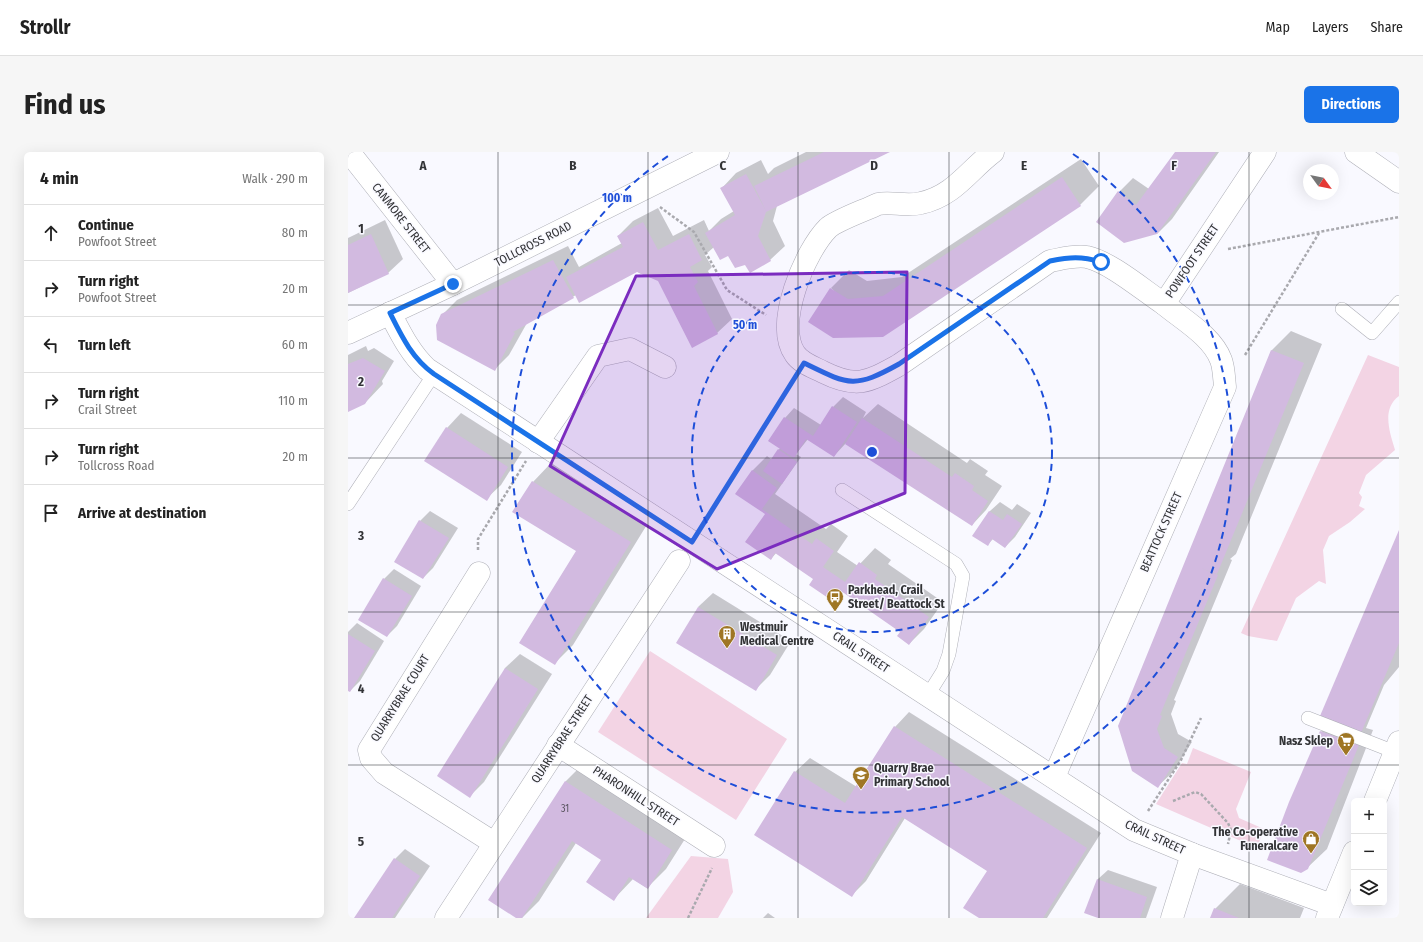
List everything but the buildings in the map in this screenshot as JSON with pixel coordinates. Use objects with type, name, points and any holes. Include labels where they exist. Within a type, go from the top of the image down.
[{"type":"street","name":"CANMORE STREET","points":[[349,152],[453,284]]},
{"type":"street","name":"TOLLCROSS ROAD","points":[[348,333],[453,284],[718,152]]},
{"type":"street","name":"POWFOOT STREET","points":[[993,152],[957,186],[933,199],[912,205],[886,202],[878,204],[830,227],[818,241],[795,287],[786,328],[790,344],[795,355],[804,363],[845,381],[861,382],[876,377],[899,364],[1050,261],[1068,257],[1086,257],[1101,262],[1164,304],[1265,152]]},
{"type":"street","points":[[1356,152],[1399,182]]},
{"type":"street","name":"BEATTOCK STREET","points":[[1054,776],[1225,387],[1223,367],[1216,350],[1207,340],[1164,304]]},
{"type":"street","name":"CRAIL STREET","points":[[390,313],[415,358],[434,374],[1054,776],[1135,831],[1222,865],[1330,912]]},
{"type":"street","points":[[538,442],[598,356],[630,349],[665,367]]},
{"type":"street","name":"QUARRYBRAE STREET","points":[[446,918],[679,561]]},
{"type":"street","name":"QUARRYBRAE COURT","points":[[479,573],[369,750],[371,758],[384,773],[494,843]]},
{"type":"street","name":"PHARONHILL STREET","points":[[558,745],[714,846]]},
{"type":"street","points":[[1376,798],[1397,747]]},
{"type":"street","points":[[1172,918],[1192,854]]},
{"type":"street","points":[[1330,912],[1351,860]]},
{"type":"lane","points":[[1342,309],[1372,333],[1399,302]]},
{"type":"lane","points":[[348,504],[434,374]]},
{"type":"lane","points":[[842,490],[956,564],[963,576],[949,654],[942,671],[928,695]]},
{"type":"lane","points":[[1308,718],[1397,747]]},
{"type":"path","points":[[638,191],[694,232],[727,290],[786,328]]},
{"type":"path","points":[[1197,255],[1399,218]]},
{"type":"path","points":[[1225,387],[1319,232]]},
{"type":"path","points":[[692,542],[804,363]]},
{"type":"path","points":[[479,573],[478,539],[538,442]]},
{"type":"path","points":[[1135,831],[1181,760],[1201,718]]},
{"type":"path","points":[[1173,801],[1195,792],[1201,794],[1228,823],[1232,830],[1222,865]]},
{"type":"path","points":[[688,918],[721,850],[714,846]]},
{"type":"highlighted area","points":[[907,272],[905,493],[717,569],[550,466],[636,276]]},
{"type":"shaded area","points":[[1368,355],[1399,367],[1399,396],[1393,401],[1390,408],[1388,422],[1395,450],[1366,475],[1359,493],[1362,497],[1359,506],[1365,509],[1350,522],[1329,536],[1323,550],[1326,584],[1319,581],[1296,598],[1277,641],[1248,636],[1241,633]]},
{"type":"shaded area","points":[[650,651],[787,739],[736,820],[598,732]]},
{"type":"shaded area","points":[[1193,748],[1251,772],[1236,809],[1239,818],[1264,829],[1257,848],[1156,804],[1182,763],[1187,764]]},
{"type":"shaded area","points":[[691,856],[728,859],[733,892],[718,918],[646,918]]},
{"type":"place","name":"Parkhead, Crail Street/ Beattock St","points":[[835,612]]},
{"type":"place","name":"Westmuir Medical Centre","points":[[727,649]]},
{"type":"place","name":"Nasz Sklep","points":[[1346,756]]},
{"type":"place","name":"Quarry Brae Primary School","points":[[861,790]]},
{"type":"place","name":"The Co-operative Funeralcare","points":[[1311,854]]},
{"type":"route","points":[[453,284],[390,313],[415,358],[434,374],[692,542],[804,363],[845,381],[861,382],[876,377],[899,364],[1050,261],[1068,257],[1086,257],[1101,262]]}]
